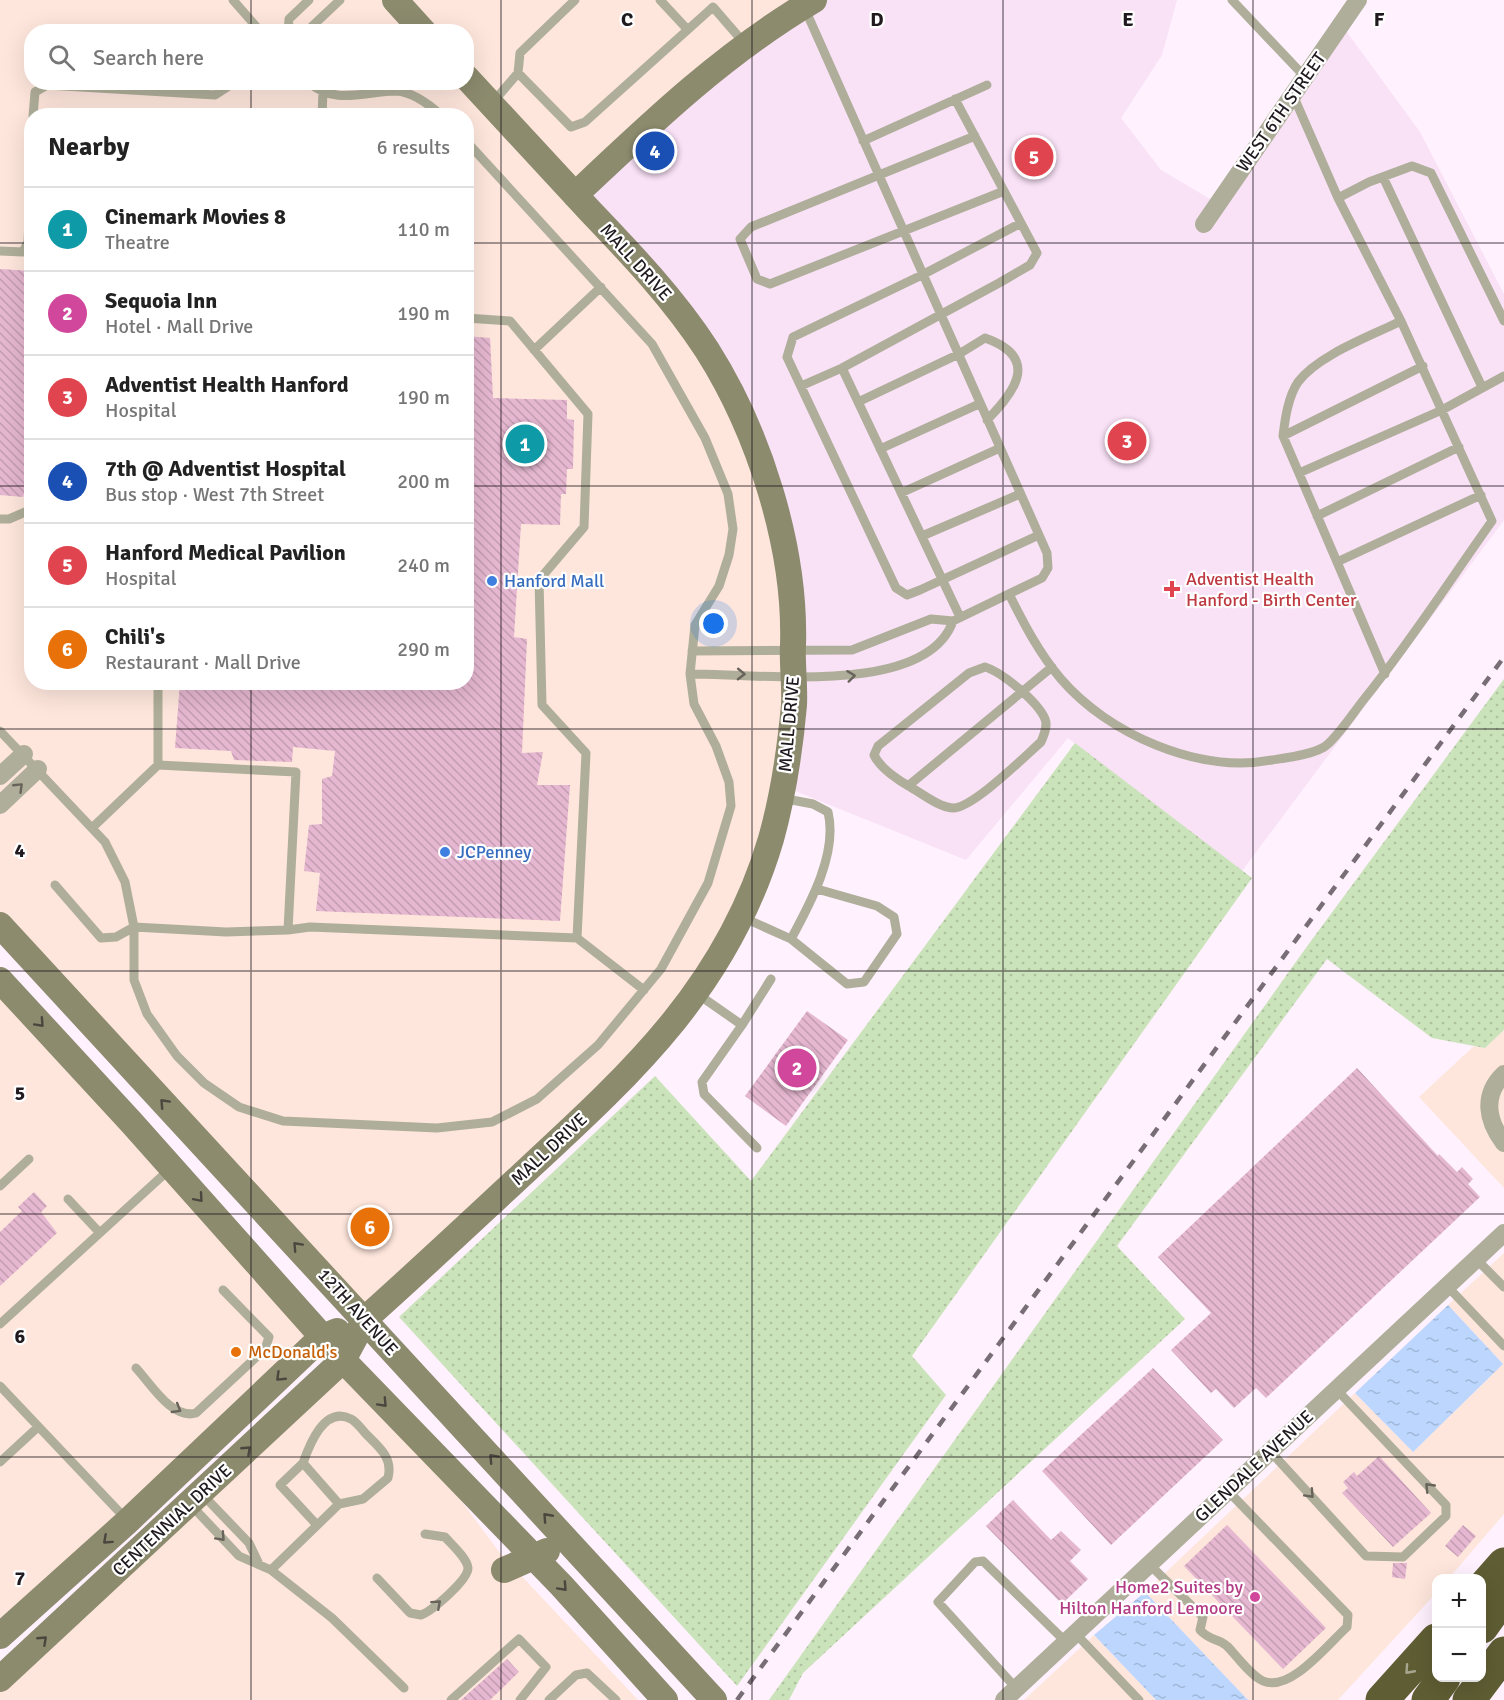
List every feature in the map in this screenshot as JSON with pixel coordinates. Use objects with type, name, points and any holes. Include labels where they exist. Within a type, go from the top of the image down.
[{"type":"highway","points":[[1486,1584],[1504,1564]]},
{"type":"highway","points":[[1486,1621],[1504,1596]]},
{"type":"highway","points":[[1382,1700],[1432,1645]]},
{"type":"highway","points":[[1469,1700],[1504,1653]]},
{"type":"highway","points":[[1490,1700],[1504,1677]]},
{"type":"highway","points":[[1428,1700],[1441,1682]]},
{"type":"street","points":[[395,0],[417,24]]},
{"type":"street","name":"WEST 6TH STREET","points":[[1204,225],[1358,0]]},
{"type":"street","points":[[575,195],[683,95],[745,44],[809,3]]},
{"type":"street","name":"MALL DRIVE","points":[[343,1360],[365,1319],[615,1088],[655,1046],[696,993],[740,916],[764,860],[787,765],[794,700],[795,627],[789,571],[773,507],[747,426],[725,381],[689,324],[652,277],[474,86]]},
{"type":"street","points":[[0,776],[24,753]]},
{"type":"street","points":[[0,805],[38,769]]},
{"type":"street","name":"12TH AVENUE","points":[[0,925],[714,1700]]},
{"type":"street","points":[[0,980],[172,1167],[343,1360],[534,1556],[665,1700]]},
{"type":"street","points":[[1504,1074],[1490,1095],[1489,1112],[1492,1124],[1504,1143]]},
{"type":"street","name":"GLENDALE AVENUE","points":[[1013,1695],[1070,1638],[1504,1233]]},
{"type":"street","name":"MALL DRIVE","points":[[322,1337],[365,1319]]},
{"type":"street","name":"CENTENNIAL DRIVE","points":[[0,1636],[128,1521],[322,1337]]},
{"type":"street","name":"CENTENNIAL DRIVE","points":[[0,1679],[343,1360]]},
{"type":"street","points":[[504,1570],[534,1556],[553,1552],[563,1559],[649,1650],[665,1661],[684,1667]]},
{"type":"lane","points":[[233,0],[254,24]]},
{"type":"lane","points":[[289,24],[289,19],[309,0]]},
{"type":"lane","points":[[314,24],[340,0]]},
{"type":"lane","points":[[491,104],[518,74],[520,53],[575,0]]},
{"type":"lane","points":[[660,0],[687,29]]},
{"type":"lane","points":[[1232,0],[1305,77]]},
{"type":"lane","points":[[692,651],[793,648],[852,650],[931,619],[956,619],[1042,578],[1048,568],[1047,553],[878,177],[809,3]]},
{"type":"lane","points":[[518,74],[570,127],[577,127],[687,29],[711,4],[745,44]]},
{"type":"lane","points":[[863,141],[987,85]]},
{"type":"lane","points":[[33,108],[34,92],[38,90]]},
{"type":"lane","points":[[131,90],[215,95],[223,90]]},
{"type":"lane","points":[[322,108],[323,91],[337,96],[398,91],[427,103],[433,108]]},
{"type":"lane","points":[[1009,594],[1028,634],[1062,680],[1113,725],[1163,749],[1207,759],[1251,764],[1297,756],[1327,746],[1384,674],[1492,521],[1423,366],[1338,198],[1293,95]]},
{"type":"lane","points":[[801,386],[842,368],[1030,265],[1037,252],[956,99]]},
{"type":"lane","points":[[975,136],[752,227],[740,239],[757,279],[770,284],[1004,191]]},
{"type":"lane","points":[[0,731],[24,753],[105,842],[125,882],[134,927],[134,980],[147,1014],[168,1046],[204,1083],[239,1107],[283,1121],[437,1128],[492,1122],[537,1099],[598,1045],[644,990],[661,969],[708,883],[731,806],[729,782],[716,746],[694,704],[690,674],[695,625],[719,586],[729,555],[733,529],[728,494],[705,438],[652,344],[474,150]]},
{"type":"lane","points":[[1338,198],[1412,166],[1431,173],[1504,321]]},
{"type":"lane","points":[[1383,177],[1482,387]]},
{"type":"lane","points":[[1021,223],[922,275],[793,337],[787,357],[896,588],[907,595],[1039,535]]},
{"type":"lane","points":[[0,251],[23,252],[24,250]]},
{"type":"lane","points":[[534,350],[601,287]]},
{"type":"lane","points":[[474,319],[510,321],[588,414],[584,527],[540,580],[542,705],[586,753],[577,938]]},
{"type":"lane","points":[[1384,674],[1283,436],[1285,417],[1298,384],[1314,365],[1401,321]]},
{"type":"lane","points":[[858,402],[959,354],[985,338],[1004,344],[1015,358],[1018,378],[1009,398],[987,420]]},
{"type":"lane","points":[[1283,436],[1423,366]]},
{"type":"lane","points":[[690,674],[793,678],[848,677],[879,672],[930,652],[948,636],[956,619],[942,580],[842,368]]},
{"type":"lane","points":[[1299,473],[1442,410],[1504,376]]},
{"type":"lane","points":[[880,448],[980,404]]},
{"type":"lane","points":[[1317,516],[1459,447]]},
{"type":"lane","points":[[902,493],[1000,448]]},
{"type":"lane","points":[[922,537],[1020,494]]},
{"type":"lane","points":[[1337,562],[1480,495]]},
{"type":"lane","points":[[0,519],[9,519],[24,512]]},
{"type":"lane","points":[[985,667],[998,671],[1023,692],[1045,718],[1046,730],[1041,742],[983,794],[956,808],[944,807],[908,786],[877,762],[874,755],[878,747],[969,673],[985,667]]},
{"type":"lane","points":[[908,786],[1052,667]]},
{"type":"lane","points":[[93,827],[158,765],[158,690]]},
{"type":"lane","points":[[158,765],[296,772],[288,930]]},
{"type":"lane","points":[[780,798],[813,804],[828,812],[832,826],[818,890],[791,939]]},
{"type":"lane","points":[[56,885],[101,938],[116,937],[134,927],[226,932],[310,927],[577,938],[644,990]]},
{"type":"lane","points":[[740,916],[791,939],[847,984],[864,982],[897,933],[894,917],[877,906],[818,890]]},
{"type":"lane","points":[[757,1148],[704,1094],[702,1082],[771,979]]},
{"type":"lane","points":[[696,993],[742,1025]]},
{"type":"lane","points":[[0,1186],[29,1160]]},
{"type":"lane","points":[[0,1324],[172,1167]]},
{"type":"lane","points":[[68,1199],[99,1232]]},
{"type":"lane","points":[[1476,1259],[1504,1287]]},
{"type":"lane","points":[[1447,1286],[1504,1346]]},
{"type":"lane","points":[[136,1368],[174,1410],[183,1414],[196,1413],[214,1397],[265,1350],[269,1343],[269,1337],[223,1290]]},
{"type":"lane","points":[[0,1386],[128,1521]]},
{"type":"lane","points":[[1270,1451],[1366,1556],[1402,1557],[1446,1516],[1446,1505],[1336,1389]]},
{"type":"lane","points":[[271,1570],[317,1526],[339,1504],[363,1498],[388,1478],[389,1460],[382,1450],[352,1419],[341,1416],[330,1419],[318,1430],[303,1463],[280,1485],[317,1526]]},
{"type":"lane","points":[[0,1462],[38,1427]]},
{"type":"lane","points":[[303,1463],[339,1504]]},
{"type":"lane","points":[[1149,1564],[1203,1617],[1200,1630],[1208,1639],[1224,1643],[1262,1680],[1279,1684],[1291,1679],[1347,1627],[1348,1615],[1228,1491]]},
{"type":"lane","points":[[195,1498],[239,1556],[258,1562],[271,1570],[332,1618],[404,1688]]},
{"type":"lane","points":[[195,1498],[249,1544],[258,1562]]},
{"type":"lane","points":[[377,1578],[410,1613],[421,1616],[464,1579],[468,1568],[466,1562],[445,1537],[424,1534]]},
{"type":"lane","points":[[1013,1695],[938,1602],[975,1562],[983,1561],[1139,1700]]},
{"type":"lane","points":[[451,1700],[519,1639],[546,1667],[530,1691],[520,1700]]},
{"type":"lane","points":[[549,1700],[576,1675],[587,1673],[616,1700]]},
{"type":"shaded area","points":[[0,0],[1069,0],[795,627],[771,838],[699,989],[365,1319],[0,926]]},
{"type":"shaded area","points":[[814,0],[1177,0],[1162,55],[1121,118],[1161,170],[1217,203],[1341,24],[1420,132],[1504,294],[1504,520],[1242,871],[1068,738],[966,860],[783,786],[789,571],[725,381],[575,195]]},
{"type":"shaded area","points":[[0,980],[322,1337],[0,1634]]},
{"type":"shaded area","points":[[1504,1030],[1504,1188],[1419,1097],[1474,1046],[1485,1048]]},
{"type":"shaded area","points":[[1504,1253],[1504,1514],[1452,1574],[1432,1574],[1432,1597],[1338,1700],[1248,1700],[1145,1592],[1355,1393],[1413,1452],[1503,1364],[1448,1305]]},
{"type":"shaded area","points":[[343,1360],[442,1475],[500,1553],[638,1700],[0,1700],[0,1679]]},
{"type":"shaded area","points":[[1094,1635],[1156,1700],[1024,1700]]},
{"type":"green space","points":[[1504,679],[1504,1030],[1485,1048],[1432,1038],[1327,959],[1117,1246],[1185,1319],[803,1673],[789,1700],[769,1700],[1308,945]]},
{"type":"green space","points":[[1075,743],[1252,878],[912,1356],[946,1395],[737,1686],[399,1317],[655,1076],[751,1181]]},
{"type":"water","points":[[1448,1305],[1503,1364],[1413,1452],[1355,1393]]},
{"type":"water","points":[[1145,1592],[1248,1700],[1156,1700],[1094,1635]]},
{"type":"building","points":[[0,269],[24,270],[24,494],[23,497],[0,495]]},
{"type":"building","name":"Hanford Mall","points":[[474,337],[490,338],[493,398],[567,400],[567,419],[574,420],[573,469],[567,469],[566,494],[561,494],[560,525],[521,524],[514,637],[527,639],[522,753],[543,752],[537,785],[570,785],[560,921],[316,911],[320,873],[304,871],[309,825],[322,824],[322,779],[332,776],[335,751],[293,747],[292,762],[234,760],[231,751],[175,748],[179,690],[474,690]]},
{"type":"building","points":[[807,1011],[848,1040],[786,1126],[745,1096]]},
{"type":"building","points":[[1357,1068],[1438,1156],[1439,1154],[1457,1172],[1462,1167],[1473,1179],[1468,1184],[1480,1197],[1266,1398],[1256,1388],[1234,1408],[1216,1389],[1211,1393],[1171,1350],[1211,1313],[1158,1257]]},
{"type":"building","points":[[34,1192],[47,1206],[41,1212],[57,1233],[0,1286],[0,1232],[22,1211],[18,1207]]},
{"type":"building","points":[[1153,1368],[1223,1440],[1111,1545],[1042,1471]]},
{"type":"building","points":[[1379,1456],[1431,1513],[1393,1547],[1342,1493],[1348,1488],[1343,1482],[1354,1472],[1357,1476]]},
{"type":"building","points":[[1013,1500],[1051,1540],[1061,1531],[1081,1550],[1070,1561],[1088,1579],[1062,1604],[986,1526]]},
{"type":"building","name":"Home2 Suites by Hilton Hanford Lemoore","points":[[1227,1525],[1326,1628],[1283,1669],[1184,1566]]},
{"type":"building","points":[[1463,1525],[1476,1536],[1458,1557],[1445,1546]]},
{"type":"building","points":[[1393,1563],[1407,1563],[1405,1579],[1392,1577]]},
{"type":"building","points":[[507,1659],[519,1672],[490,1700],[461,1700]]},
{"type":"railway","points":[[737,1700],[1504,657]]},
{"type":"place","name":"7th @ Adventist Hospital","points":[[655,151]]},
{"type":"place","name":"Hanford Medical Pavilion","points":[[1034,157]]},
{"type":"place","name":"Adventist Health Hanford","points":[[1127,441]]},
{"type":"place","name":"Cinemark Movies 8","points":[[525,444]]},
{"type":"place","name":"Hanford Mall","points":[[492,581]]},
{"type":"place","name":"Adventist Health Hanford - Birth Center","points":[[1172,589]]},
{"type":"place","name":"JCPenney","points":[[445,852]]},
{"type":"place","name":"Sequoia Inn","points":[[797,1068]]},
{"type":"place","name":"Chili's","points":[[370,1227]]},
{"type":"place","name":"McDonald's","points":[[236,1352]]},
{"type":"place","name":"Home2 Suites by Hilton Hanford Lemoore","points":[[1255,1597]]}]
